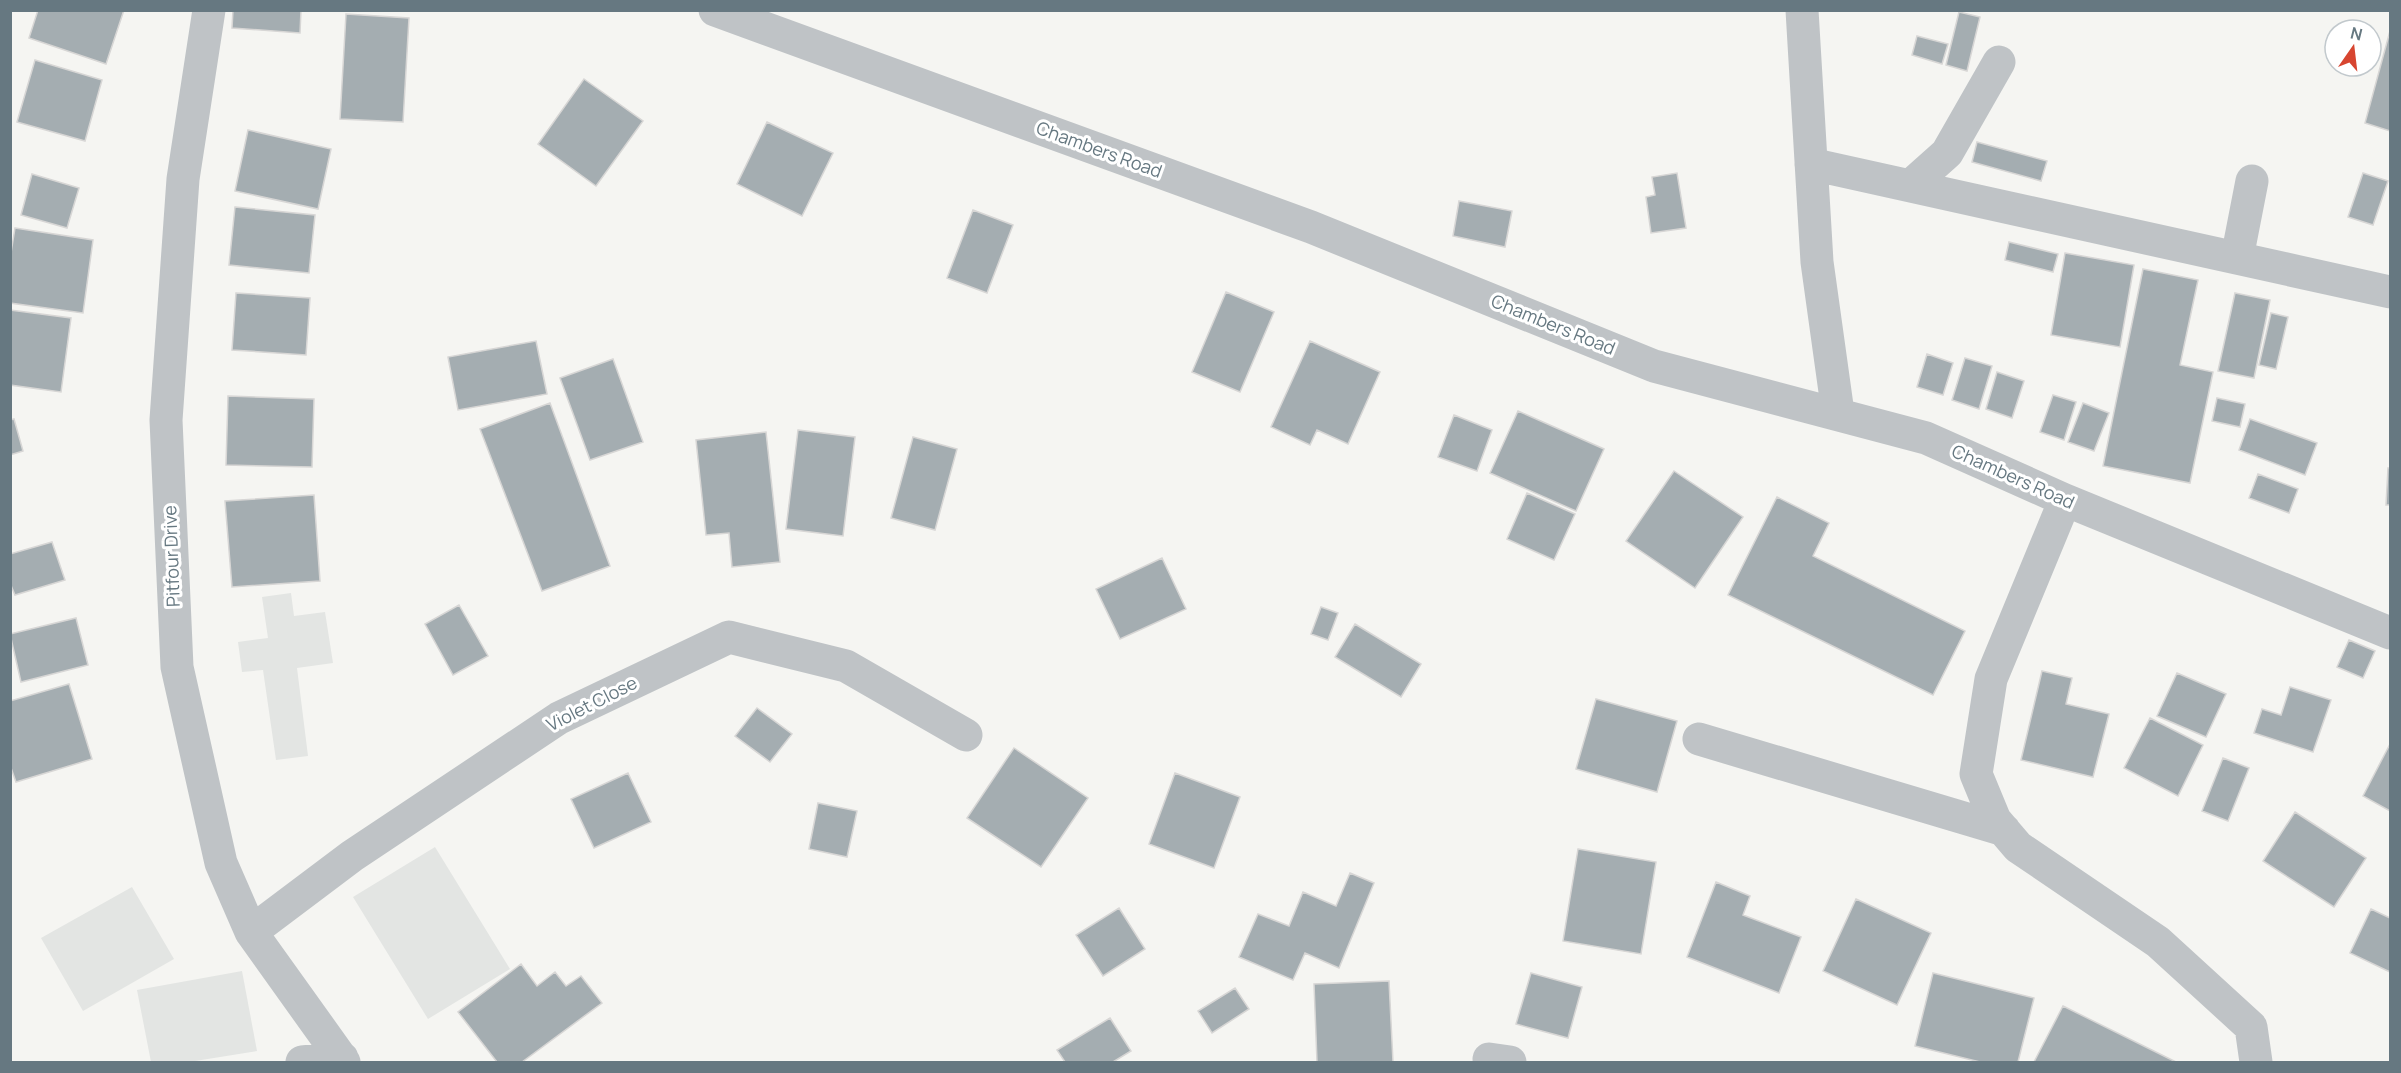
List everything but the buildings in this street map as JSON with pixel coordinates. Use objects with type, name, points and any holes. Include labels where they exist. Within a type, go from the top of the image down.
[{"type":"street","name":"Pitfour Drive","points":[[209,10],[183,179],[166,420],[176,655],[221,863],[251,932],[343,1060]]},
{"type":"street","name":"Chambers Road","points":[[715,10],[1311,228],[1654,366],[1926,438],[2065,500],[2391,633]]},
{"type":"street","points":[[1802,10],[1817,262],[1838,413]]},
{"type":"street","points":[[1910,186],[1947,153],[1999,62]]},
{"type":"street","points":[[1811,164],[2391,292]]},
{"type":"street","points":[[2237,258],[2252,181]]},
{"type":"street","points":[[2065,500],[1991,679],[1976,774],[1995,820],[2018,847],[2158,942],[2251,1027],[2256,1062]]},
{"type":"street","name":"Violet Close","points":[[251,932],[352,856],[559,718],[729,637],[846,666],[966,735]]},
{"type":"street","points":[[1699,739],[2004,830]]},
{"type":"street","points":[[302,1062],[343,1060]]},
{"type":"shaded area","points":[[291,593],[294,616],[325,612],[333,663],[297,668],[308,756],[276,760],[263,670],[242,672],[238,642],[268,638],[262,597]]},
{"type":"shaded area","points":[[435,847],[510,969],[428,1019],[353,897]]},
{"type":"shaded area","points":[[132,887],[174,959],[83,1011],[41,938]]},
{"type":"shaded area","points":[[242,971],[257,1051],[189,1062],[151,1062],[137,990]]}]
